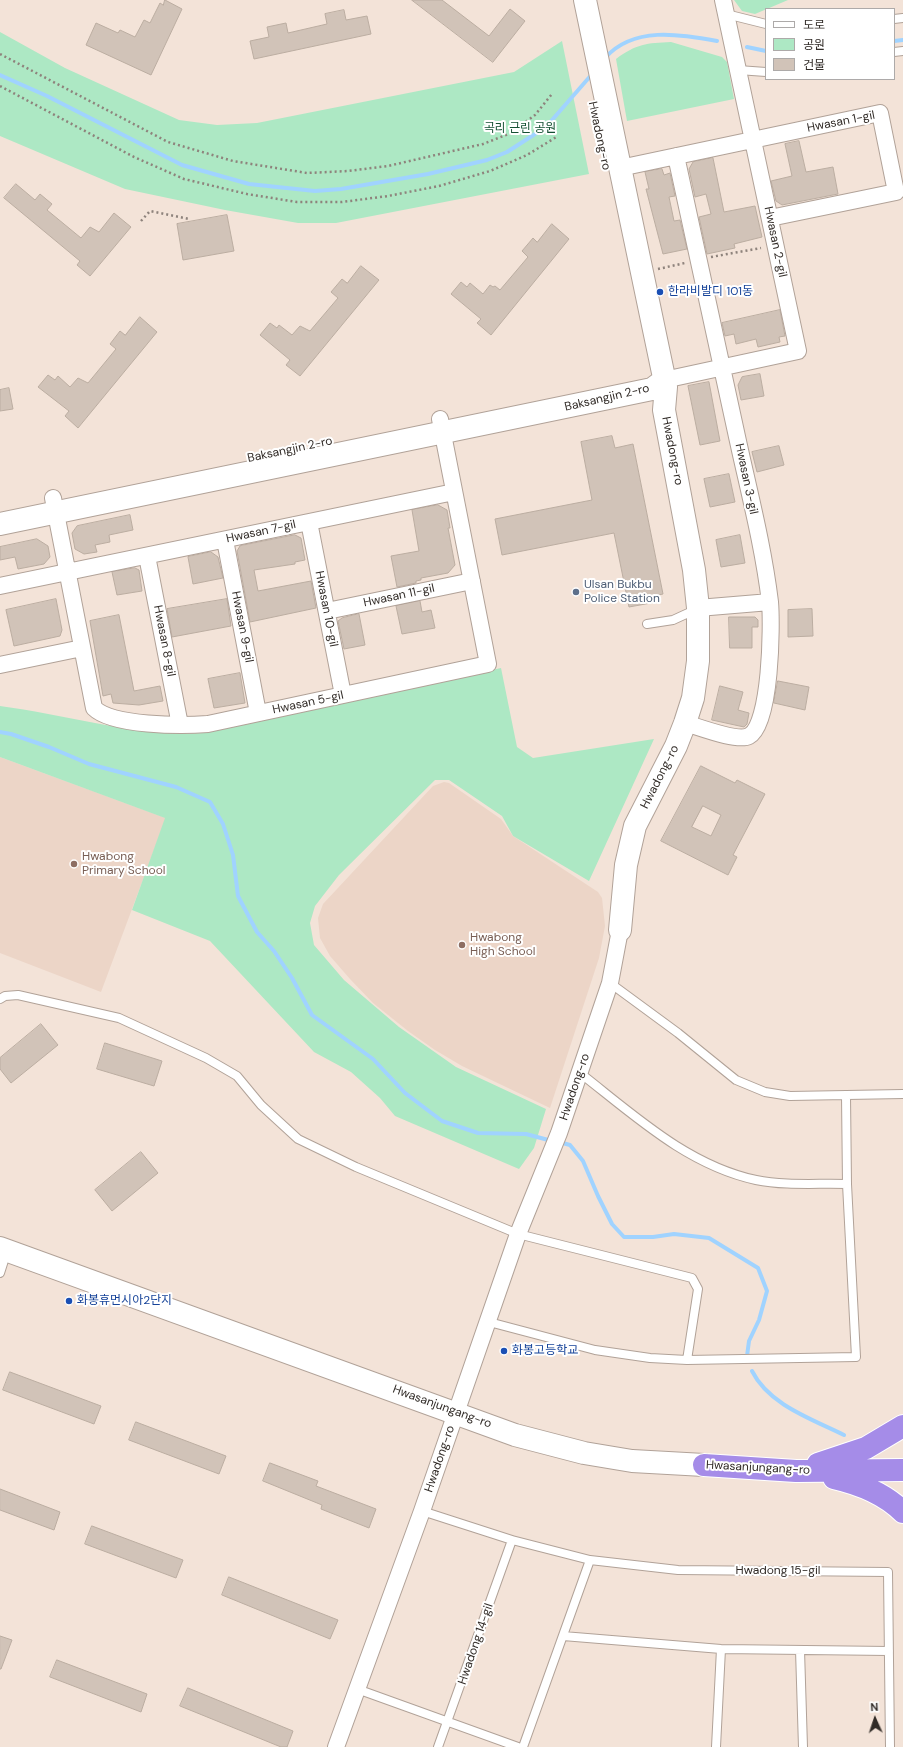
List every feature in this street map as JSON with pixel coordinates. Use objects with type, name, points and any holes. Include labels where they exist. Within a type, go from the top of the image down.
[{"type":"highway","points":[[796,1471],[866,1448],[903,1426]]},
{"type":"highway","name":"Hwasanjungang-ro","points":[[704,1465],[796,1471],[903,1470]]},
{"type":"highway","points":[[796,1471],[858,1483],[878,1493],[903,1512]]},
{"type":"street","name":"Hwadong-ro","points":[[571,0],[591,62],[597,89],[655,382]]},
{"type":"street","name":"Hwadong-ro","points":[[585,0],[591,62]]},
{"type":"street","name":"Hwasan 2-gil","points":[[655,382],[798,351],[724,7]]},
{"type":"street","name":"Hwadong-ro","points":[[597,89],[620,168],[655,382]]},
{"type":"street","name":"Hwasan 1-gil","points":[[620,168],[880,113],[896,192],[770,218]]},
{"type":"street","name":"Hwasan 3-gil","points":[[676,156],[757,530],[770,602],[771,639],[770,668],[758,728],[750,736],[741,739],[685,723]]},
{"type":"street","name":"Hwadong-ro","points":[[336,1747],[489,1322],[518,1234],[560,1133],[610,984],[620,930],[626,865],[635,826],[676,746],[693,698],[698,661],[698,608],[694,570],[664,410],[666,386],[655,382]]},
{"type":"street","name":"Baksangjin 2-ro","points":[[0,509],[54,505],[655,382]]},
{"type":"street","name":"Hwasan 5-gil","points":[[54,505],[94,708],[98,712],[115,718],[164,725],[180,726],[208,724],[488,664],[441,426]]},
{"type":"street","name":"Hwasan 7-gil","points":[[0,586],[454,492]]},
{"type":"street","name":"Baksangjin 2-ro","points":[[0,524],[54,505]]},
{"type":"street","name":"Hwasan 10-gil","points":[[310,522],[343,695]]},
{"type":"street","name":"Hwasan 9-gil","points":[[225,540],[258,713]]},
{"type":"street","name":"Hwasan 8-gil","points":[[147,556],[180,726]]},
{"type":"street","name":"Hwasan 11-gil","points":[[327,611],[472,581]]},
{"type":"street","points":[[698,608],[770,602]]},
{"type":"street","points":[[0,665],[82,648]]},
{"type":"street","name":"Hwasanjungang-ro","points":[[4,1249],[456,1412],[515,1435],[584,1453],[632,1461],[704,1465]]},
{"type":"lane","points":[[724,7],[765,24]]},
{"type":"lane","points":[[738,70],[765,72]]},
{"type":"lane","points":[[647,624],[673,620],[698,608]]},
{"type":"lane","points":[[610,984],[678,1033],[736,1080],[764,1092],[790,1096],[903,1094]]},
{"type":"lane","points":[[0,999],[4,996],[18,995],[50,1001],[119,1018],[206,1058],[236,1076],[261,1105],[298,1139],[356,1167],[518,1234],[692,1278],[698,1289],[687,1360]]},
{"type":"lane","points":[[580,1073],[651,1128],[696,1158],[728,1172],[757,1180],[792,1183],[847,1184]]},
{"type":"lane","points":[[489,1322],[595,1350],[650,1358],[687,1360],[856,1357],[847,1184],[846,1096]]},
{"type":"lane","points":[[0,1273],[4,1249]]},
{"type":"lane","name":"Hwadong 15-gil","points":[[422,1510],[512,1540],[590,1560],[678,1570],[888,1572],[890,1747]]},
{"type":"lane","name":"Hwadong 14-gil","points":[[438,1747],[449,1722],[512,1540]]},
{"type":"lane","points":[[523,1747],[590,1560]]},
{"type":"lane","points":[[563,1636],[721,1649],[889,1651]]},
{"type":"lane","points":[[716,1747],[721,1649]]},
{"type":"lane","points":[[800,1650],[803,1747]]},
{"type":"lane","points":[[357,1689],[518,1747]]},
{"type":"path","points":[[0,54],[168,142],[232,161],[307,173],[348,171],[388,166],[484,144],[511,133],[529,120],[552,94]]},
{"type":"path","points":[[0,86],[134,157],[184,179],[247,194],[297,202],[342,202],[388,196],[439,186],[496,169],[527,155],[558,136]]},
{"type":"path","points":[[141,221],[150,211],[189,219]]},
{"type":"path","points":[[654,270],[775,246]]},
{"type":"shaded area","name":"Hwabong Primary School","points":[[0,757],[166,818],[101,992],[0,953]]},
{"type":"shaded area","name":"Hwabong High School","points":[[444,782],[449,783],[501,819],[513,836],[598,892],[602,898],[605,926],[599,958],[550,1108],[462,1066],[435,1050],[408,1031],[373,1003],[350,979],[330,956],[320,938],[318,918],[323,904],[433,786]]},
{"type":"green space","points":[[734,0],[788,0],[769,8],[765,8],[765,10],[755,14],[742,11]]},
{"type":"green space","name":"곡리 근린 공원","points":[[0,32],[65,68],[179,120],[217,125],[257,123],[514,72],[562,41],[589,174],[336,223],[298,223],[225,210],[125,189],[0,136]]},
{"type":"green space","points":[[671,42],[722,57],[727,62],[734,99],[627,121],[616,59],[630,50],[642,45]]},
{"type":"green space","points":[[501,668],[517,747],[533,758],[654,739],[589,881],[513,836],[502,816],[449,780],[435,780],[339,875],[315,906],[310,923],[314,945],[344,980],[399,1027],[456,1067],[546,1109],[534,1148],[519,1169],[395,1116],[380,1098],[351,1072],[314,1052],[210,941],[132,910],[165,818],[0,757],[0,706],[128,729],[153,732],[205,733]]},
{"type":"building","points":[[165,0],[182,9],[151,75],[86,45],[96,23],[118,33],[120,30],[135,37],[144,20],[150,23],[160,3],[163,5]]},
{"type":"building","points":[[412,0],[442,0],[489,36],[510,9],[525,21],[493,62]]},
{"type":"building","points":[[344,10],[346,20],[367,16],[371,34],[254,59],[250,41],[269,37],[267,27],[286,23],[288,33],[327,24],[325,14]]},
{"type":"building","points":[[799,141],[806,172],[833,167],[838,194],[782,205],[776,201],[771,181],[792,176],[785,144]]},
{"type":"building","points":[[713,158],[724,212],[755,206],[762,237],[734,244],[735,248],[707,254],[699,217],[711,214],[706,194],[695,197],[689,169],[693,162]]},
{"type":"building","points":[[662,169],[664,175],[670,173],[675,196],[669,197],[674,221],[680,220],[687,249],[663,254],[646,189],[649,189],[645,172]]},
{"type":"building","points":[[16,184],[35,200],[40,194],[52,204],[47,210],[81,238],[90,227],[99,232],[114,213],[131,227],[90,276],[77,265],[80,261],[4,198]]},
{"type":"building","points":[[227,215],[234,251],[183,260],[177,224]]},
{"type":"building","points":[[552,224],[569,239],[491,335],[477,323],[481,319],[451,294],[461,282],[467,287],[470,283],[483,294],[490,285],[493,287],[495,286],[500,290],[528,257],[522,251],[533,238],[537,242]]},
{"type":"building","points":[[361,266],[379,280],[300,376],[286,365],[290,360],[260,335],[270,323],[277,328],[279,325],[292,335],[300,326],[310,331],[338,298],[331,292],[342,279],[347,283]]},
{"type":"building","points":[[780,310],[785,336],[779,337],[780,342],[758,347],[756,339],[736,344],[734,334],[725,336],[722,323]]},
{"type":"building","points":[[140,317],[157,332],[78,428],[65,416],[69,411],[38,387],[48,375],[55,380],[58,376],[70,387],[78,378],[88,383],[116,349],[110,344],[120,331],[125,335]]},
{"type":"building","points":[[760,374],[764,396],[741,400],[738,385],[742,377]]},
{"type":"building","points":[[709,382],[720,441],[700,445],[688,386]]},
{"type":"building","points":[[9,388],[13,409],[0,411],[0,390]]},
{"type":"building","points":[[612,436],[615,448],[633,444],[663,594],[649,597],[651,603],[629,607],[614,533],[502,555],[495,519],[592,500],[581,442]]},
{"type":"building","points":[[779,446],[784,465],[757,472],[752,452]]},
{"type":"building","points":[[729,474],[735,502],[710,507],[704,479]]},
{"type":"building","points":[[438,505],[447,510],[450,528],[448,528],[455,565],[448,573],[421,578],[421,580],[416,581],[416,583],[397,587],[391,556],[419,551],[412,510]]},
{"type":"building","points":[[130,515],[133,530],[109,535],[110,542],[95,545],[97,552],[84,554],[75,549],[72,533],[77,526]]},
{"type":"building","points":[[295,535],[301,538],[305,560],[295,562],[295,564],[254,570],[258,591],[311,581],[316,608],[250,622],[237,551],[240,546]]},
{"type":"building","points":[[740,535],[745,563],[721,567],[716,540]]},
{"type":"building","points":[[37,539],[48,546],[50,557],[44,564],[18,569],[15,557],[0,560],[0,547]]},
{"type":"building","points":[[211,552],[218,557],[223,578],[193,584],[188,557]]},
{"type":"building","points":[[135,568],[139,570],[142,591],[117,595],[112,572]]},
{"type":"building","points":[[56,599],[62,630],[60,636],[14,646],[6,610]]},
{"type":"building","points":[[227,599],[231,626],[172,637],[167,609]]},
{"type":"building","points":[[420,601],[422,612],[431,610],[435,628],[402,634],[396,606]]},
{"type":"building","points":[[812,609],[813,636],[788,637],[788,610]]},
{"type":"building","points":[[359,614],[365,645],[344,649],[338,621],[342,618]]},
{"type":"building","points":[[119,615],[134,691],[160,686],[163,701],[139,705],[113,703],[111,694],[103,696],[90,621]]},
{"type":"building","points":[[729,617],[755,617],[758,620],[758,627],[752,627],[752,648],[730,648]]},
{"type":"building","points":[[240,673],[245,703],[214,708],[208,679]]},
{"type":"building","points":[[778,681],[809,687],[805,710],[774,703]]},
{"type":"building","points":[[720,686],[743,692],[738,710],[749,713],[747,724],[744,727],[712,720]]},
{"type":"building","points":[[701,766],[735,783],[737,780],[765,794],[733,855],[737,857],[728,875],[661,841]],"holes":[[[703,806],[721,815],[711,836],[692,827]]]},
{"type":"building","points":[[41,1024],[58,1045],[11,1083],[0,1069],[0,1058]]},
{"type":"building","points":[[105,1043],[162,1061],[154,1086],[97,1069]]},
{"type":"building","points":[[141,1152],[158,1173],[112,1211],[95,1190]]},
{"type":"building","points":[[10,1372],[101,1406],[94,1424],[3,1390]]},
{"type":"building","points":[[136,1422],[226,1456],[219,1474],[129,1440]]},
{"type":"building","points":[[270,1463],[318,1481],[316,1486],[376,1509],[369,1528],[321,1509],[322,1505],[263,1481]]},
{"type":"building","points":[[0,1489],[60,1512],[54,1530],[0,1510]]},
{"type":"building","points":[[92,1526],[183,1560],[176,1578],[85,1544]]},
{"type":"building","points":[[229,1577],[338,1620],[330,1639],[222,1595]]},
{"type":"building","points":[[0,1636],[12,1640],[1,1669],[0,1669]]},
{"type":"building","points":[[57,1660],[147,1694],[141,1712],[50,1677]]},
{"type":"building","points":[[188,1688],[293,1731],[287,1747],[281,1747],[180,1706]]},
{"type":"waterway","points":[[605,58],[616,48],[629,41],[643,37],[673,35],[717,41]]},
{"type":"waterway","points":[[895,41],[903,40]]},
{"type":"waterway","points":[[747,47],[765,51]]},
{"type":"waterway","points":[[0,75],[47,96],[182,165],[249,184],[315,191],[341,189],[428,174],[487,160],[507,152],[546,127],[593,73]]},
{"type":"waterway","points":[[0,732],[11,734],[49,747],[89,764],[176,787],[210,802],[223,824],[233,855],[238,896],[257,932],[274,951],[292,978],[312,1015],[373,1059],[405,1093],[442,1121],[478,1133],[526,1134],[552,1141]]},
{"type":"waterway","points":[[559,1142],[570,1145],[583,1161],[612,1224],[624,1237],[653,1237],[674,1234],[709,1238],[758,1268],[767,1291],[759,1320],[749,1341],[747,1356]]},
{"type":"waterway","points":[[752,1371],[769,1393],[780,1402],[805,1417],[844,1435]]},
{"type":"place","name":"한라비발디 101동","points":[[660,292]]},
{"type":"place","name":"Ulsan Bukbu Police Station","points":[[576,592]]},
{"type":"place","name":"Hwabong Primary School","points":[[74,864]]},
{"type":"place","name":"Hwabong High School","points":[[462,945]]},
{"type":"place","name":"화봉휴먼시아2단지","points":[[69,1301]]},
{"type":"place","name":"화봉고등학교","points":[[504,1351]]}]
